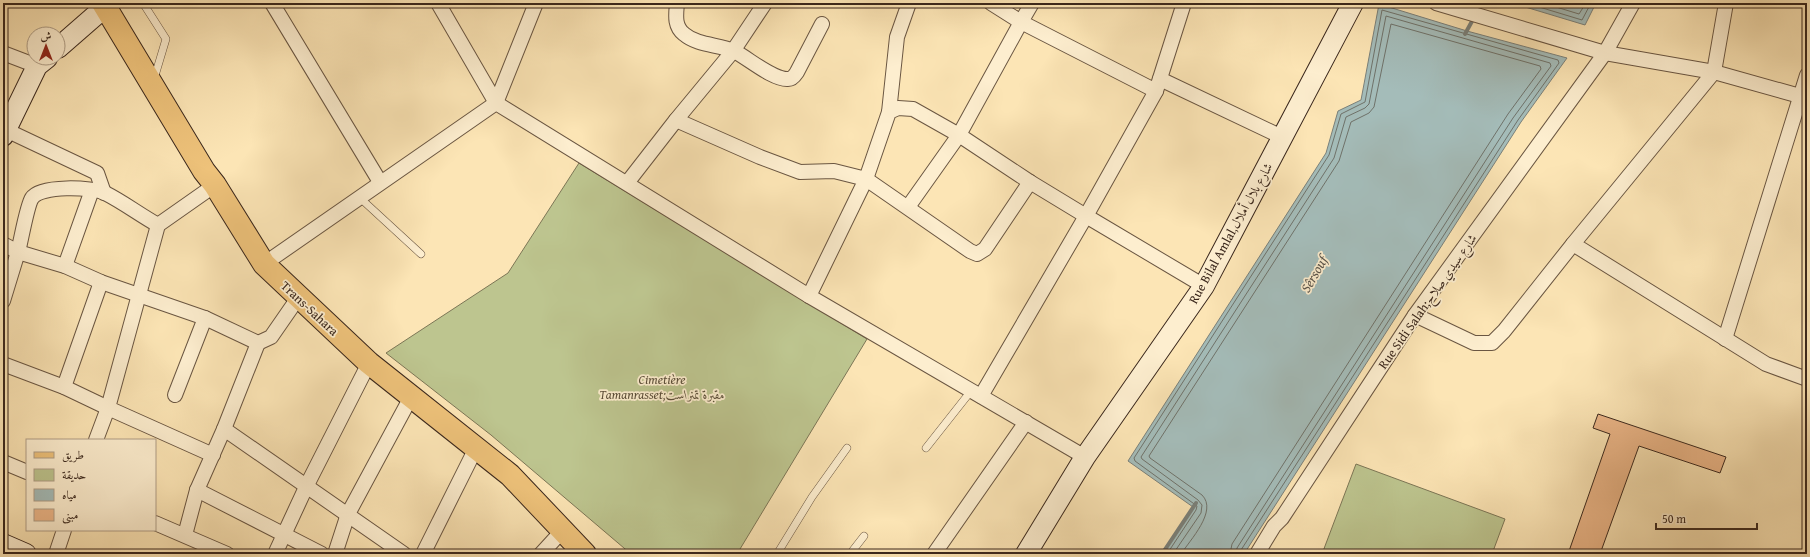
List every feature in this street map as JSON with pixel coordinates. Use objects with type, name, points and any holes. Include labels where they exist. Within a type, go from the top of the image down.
[{"type":"main road","name":"Rue Bilal Amlal,شارع بلال أملال","points":[[1026,554],[1085,457],[1204,286],[1353,3]]},
{"type":"main road","name":"Trans-Sahara","points":[[104,5],[204,171],[215,185],[264,264],[368,363],[510,475],[585,554]]},
{"type":"main road","points":[[66,41],[104,5]]},
{"type":"main road","points":[[5,133],[40,66]]},
{"type":"main road","points":[[3,544],[26,554]]},
{"type":"street","points":[[272,3],[380,182]]},
{"type":"street","points":[[438,3],[496,102],[809,296],[1085,457]]},
{"type":"street","points":[[264,264],[496,102],[536,3]]},
{"type":"street","points":[[676,3],[675,22],[684,34],[702,44],[733,51],[777,77],[787,80],[792,78],[822,24]]},
{"type":"street","points":[[627,183],[676,120],[733,51],[765,3]]},
{"type":"street","points":[[809,296],[866,179],[890,112],[897,37],[909,3]]},
{"type":"street","points":[[991,3],[1021,22],[1158,85],[1282,137]]},
{"type":"street","points":[[908,207],[959,135],[1032,3]]},
{"type":"street","points":[[976,393],[1086,216],[1158,85],[1184,3]]},
{"type":"street","points":[[1436,3],[1605,53],[1714,72],[1804,97]]},
{"type":"street","name":"Rue Sidi Salah;شارع سيدي صلاح","points":[[1257,554],[1274,526],[1282,518],[1415,315],[1605,53],[1633,3]]},
{"type":"street","points":[[1415,315],[1474,343],[1492,343],[1504,331],[1714,72],[1726,3]]},
{"type":"street","points":[[3,53],[26,58]]},
{"type":"street","points":[[1725,339],[1804,97],[1807,75]]},
{"type":"street","points":[[890,112],[898,108],[913,109],[959,135],[1030,182],[1204,286]]},
{"type":"street","points":[[676,120],[760,157],[800,172],[834,171],[866,179],[970,251],[977,254],[985,249],[1030,182]]},
{"type":"street","points":[[5,133],[97,173],[98,191],[65,266]]},
{"type":"street","points":[[96,439],[108,408],[158,225],[215,185]]},
{"type":"street","points":[[3,301],[18,252],[31,198],[38,192],[47,190],[98,191],[158,225]]},
{"type":"street","points":[[3,244],[18,252],[65,266],[101,282],[139,293],[206,318],[258,343]]},
{"type":"street","points":[[1573,244],[1766,364],[1807,380]]},
{"type":"street","points":[[64,387],[101,282]]},
{"type":"street","points":[[185,535],[197,490],[224,429],[258,343],[271,337],[298,298]]},
{"type":"street","points":[[175,395],[206,318]]},
{"type":"street","points":[[275,554],[306,485],[368,363]]},
{"type":"street","points":[[3,364],[64,387],[212,455]]},
{"type":"street","points":[[335,554],[348,514],[411,396]]},
{"type":"street","points":[[934,554],[1026,422]]},
{"type":"street","points":[[224,429],[404,554]]},
{"type":"street","points":[[423,554],[476,448]]},
{"type":"street","points":[[3,462],[26,472]]},
{"type":"street","points":[[197,490],[322,554]]},
{"type":"street","points":[[156,523],[227,554]]},
{"type":"street","points":[[541,554],[563,530]]},
{"type":"street","points":[[56,554],[64,531]]},
{"type":"lane","points":[[144,3],[166,40],[153,85]]},
{"type":"lane","points":[[359,197],[421,254]]},
{"type":"lane","points":[[926,448],[976,393]]},
{"type":"lane","points":[[777,554],[812,497],[847,448]]},
{"type":"lane","points":[[850,554],[864,536]]},
{"type":"green space","name":"Cimetière Tamanrasset;مقبرة تمنراست","points":[[579,163],[867,339],[737,554],[631,554],[491,435],[386,353],[508,273]]},
{"type":"green space","points":[[1356,464],[1505,519],[1492,554],[1322,554]]},
{"type":"water","points":[[1512,3],[1596,3],[1585,25]]},
{"type":"water","points":[[1379,4],[1467,31],[1567,58],[1521,122],[1244,554],[1162,554],[1193,507],[1128,461],[1326,153],[1338,111],[1361,100]]},
{"type":"building","points":[[1598,414],[1726,457],[1720,473],[1639,446],[1600,554],[1568,554],[1610,434],[1593,428]]},
{"type":"waterway","name":"Sêrsouf","points":[[1465,34],[1482,3]]},
{"type":"waterway","name":"Sêrsouf","points":[[1162,554],[1196,503]]}]
